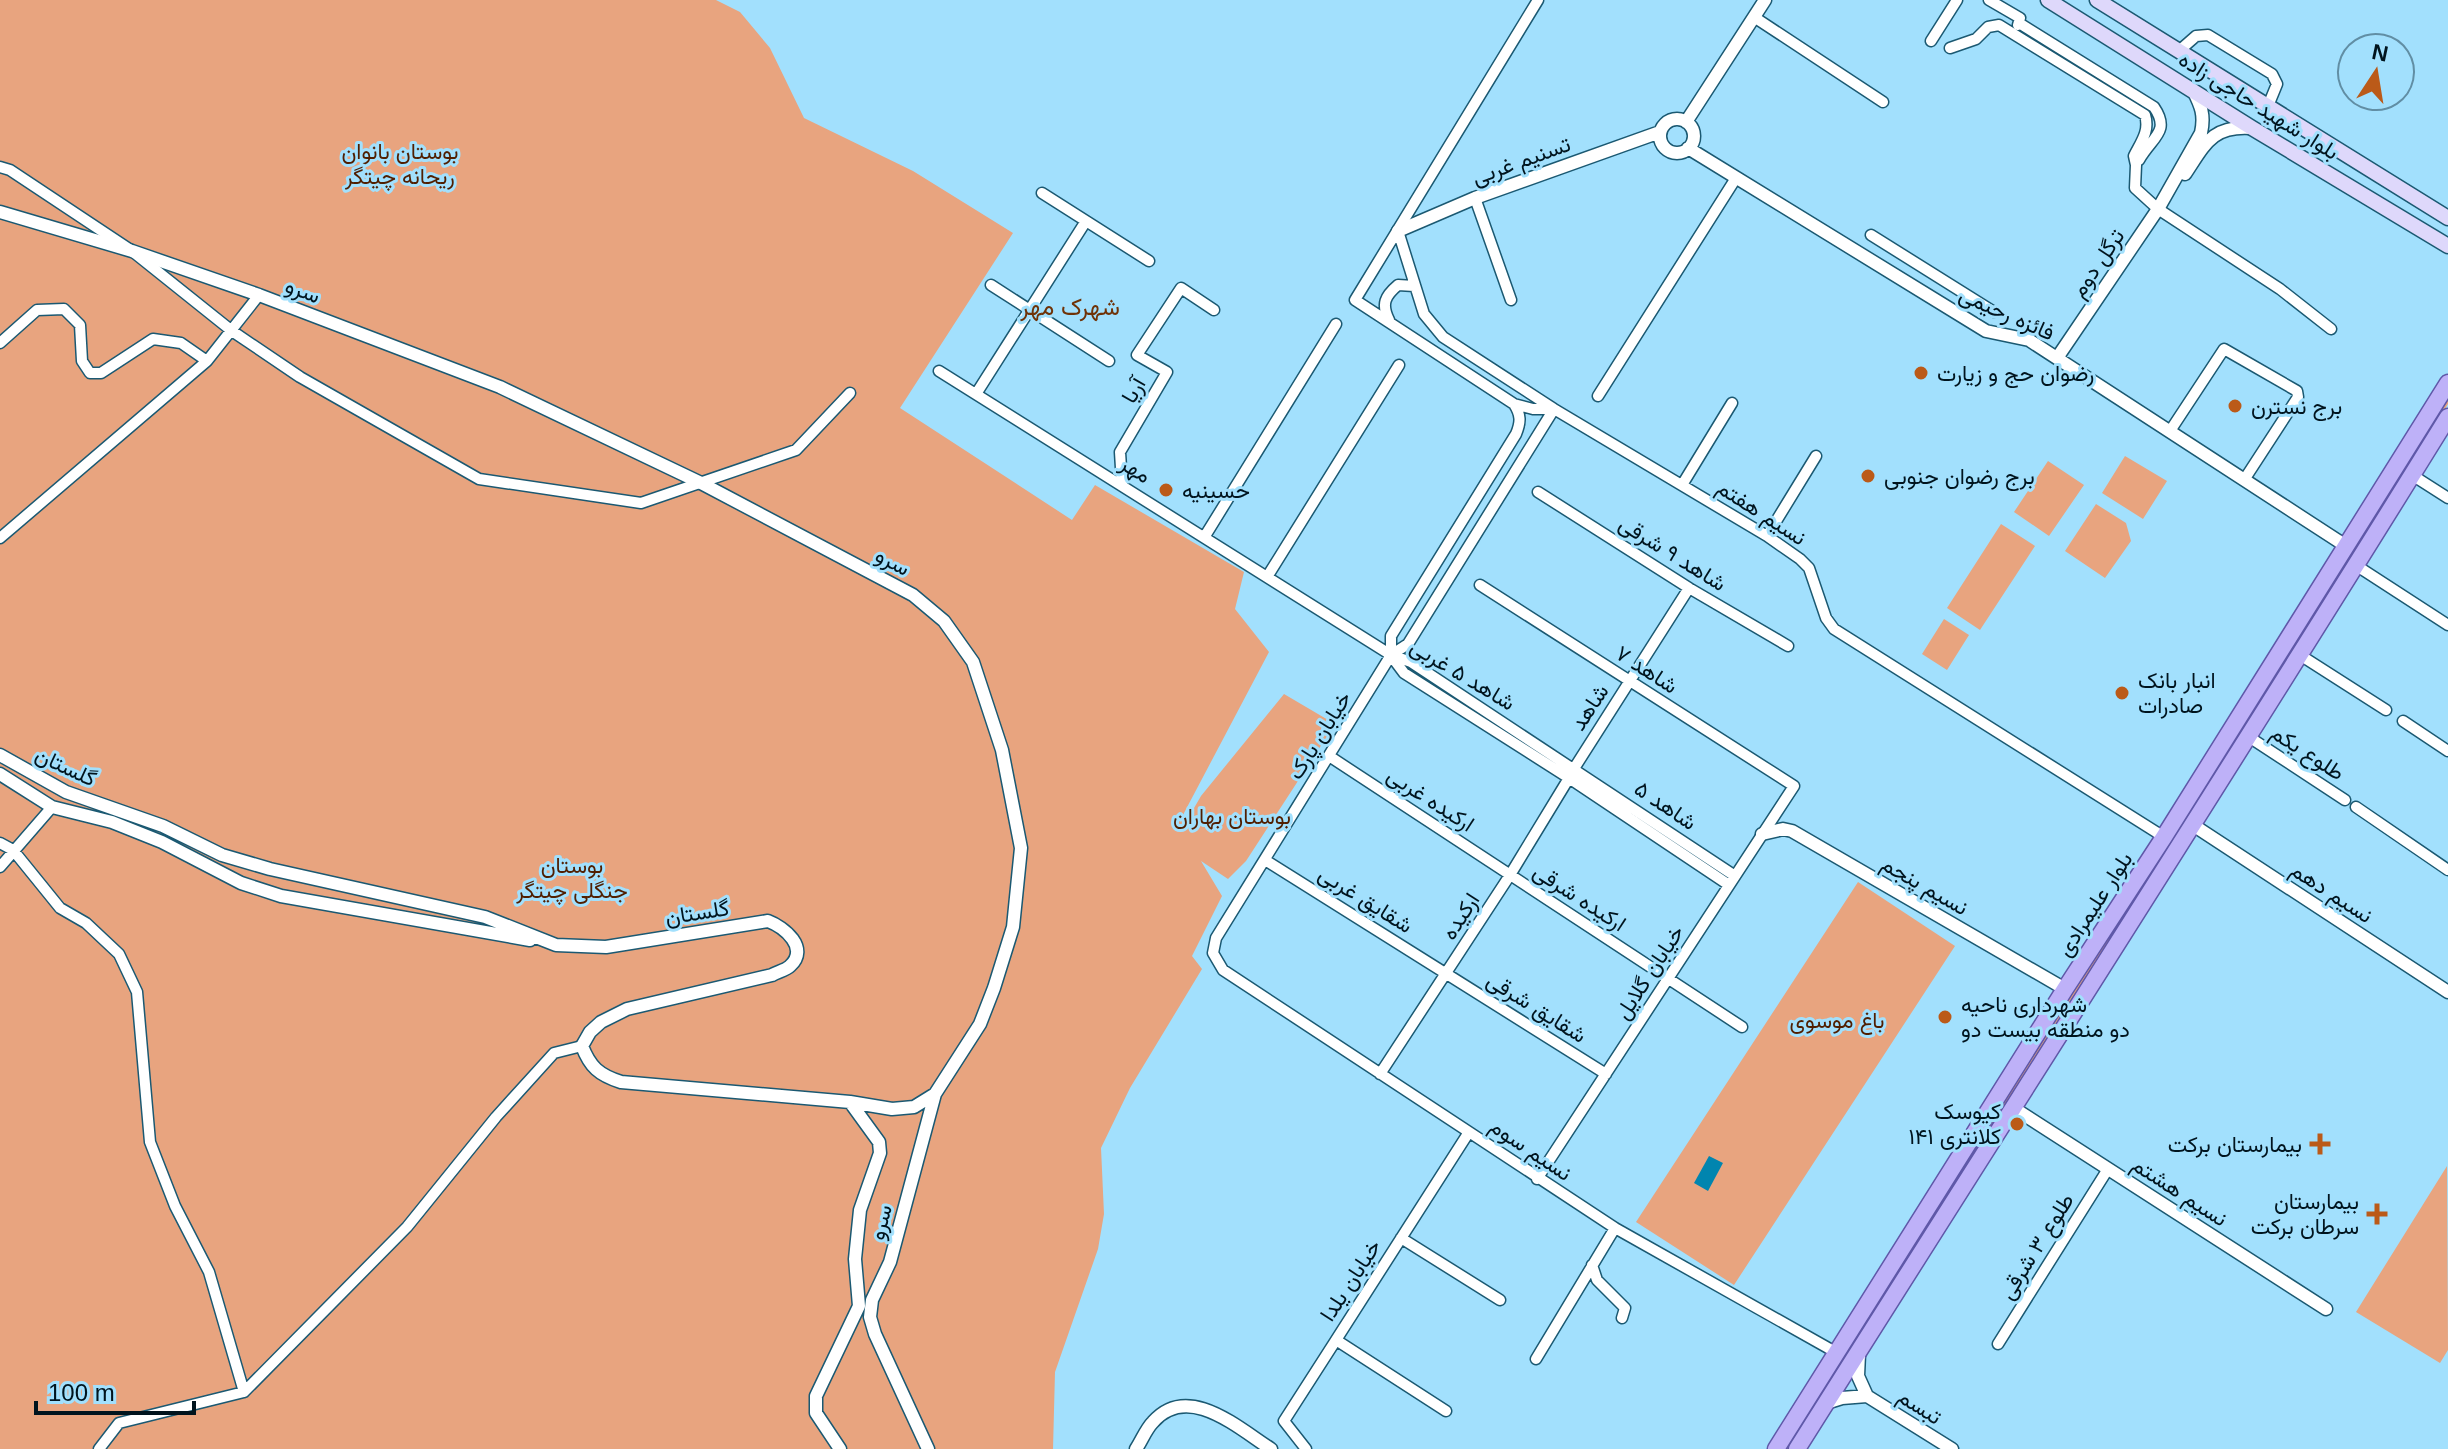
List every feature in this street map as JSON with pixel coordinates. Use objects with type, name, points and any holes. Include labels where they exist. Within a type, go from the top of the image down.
[{"type":"main road","name":"بلوار شهید حاجی زاده","points":[[2048,0],[2448,246]]},
{"type":"main road","name":"بلوار شهید حاجی زاده","points":[[2097,0],[2448,218]]},
{"type":"main road","points":[[2187,86],[2194,76],[2194,59]]},
{"type":"main road","name":"بلوار علیمرادی","points":[[1776,1449],[2448,383]]},
{"type":"main road","name":"بلوار علیمرادی","points":[[1797,1449],[2357,566],[2448,417]]},
{"type":"street","points":[[1538,0],[1355,300],[1514,404],[1533,409],[1554,409]]},
{"type":"street","points":[[1686,122],[1765,0]]},
{"type":"street","points":[[1931,41],[1957,0]]},
{"type":"street","points":[[1989,0],[2020,18],[2016,28]]},
{"type":"street","points":[[1754,17],[1883,102]]},
{"type":"street","points":[[1950,48],[1976,39],[1994,24],[2016,28],[2154,107],[2162,119],[2161,127],[2136,165],[2135,188],[2158,209],[2280,289],[2331,329]]},
{"type":"street","points":[[2180,50],[2196,36],[2208,35],[2272,74],[2277,84],[2268,106]]},
{"type":"street","name":"ترگل دوم","points":[[2170,191],[2173,180],[2201,133],[2204,121],[2203,109],[2187,86]]},
{"type":"street","points":[[1670,120],[1686,122],[1694,134],[1688,148],[1679,153],[1668,150],[1661,142],[1660,132],[1670,120]]},
{"type":"street","name":"ترگل دوم","points":[[2057,358],[2204,146],[2221,130],[2252,128]]},
{"type":"street","name":"تسنیم غربی","points":[[1398,231],[1475,198],[1660,132]]},
{"type":"street","name":"فائزه رحیمی","points":[[1688,148],[1986,331],[2029,340],[2346,546]]},
{"type":"street","points":[[0,167],[10,170],[132,251],[232,331],[300,377],[479,479],[641,503],[796,450],[850,393]]},
{"type":"street","points":[[1598,396],[1736,178]]},
{"type":"street","points":[[1042,193],[1149,261]]},
{"type":"street","points":[[1475,198],[1511,300]]},
{"type":"street","name":"سرو","points":[[0,212],[132,251],[259,295],[500,387],[701,483],[913,595],[944,621],[973,662],[1002,750],[1021,848],[1013,927],[994,988],[980,1024],[935,1094],[890,1262],[872,1300],[870,1317],[875,1334],[928,1449]]},
{"type":"street","points":[[976,394],[1086,221]]},
{"type":"street","name":"نسیم هفتم","points":[[1398,231],[1424,314],[1443,337],[1554,409],[1767,536],[1809,568],[1826,618],[1834,629],[2164,837]]},
{"type":"street","points":[[1871,235],[1994,312]]},
{"type":"street","points":[[991,285],[1109,361]]},
{"type":"street","points":[[1389,321],[1383,309],[1386,295],[1398,285],[1414,286]]},
{"type":"street","points":[[1943,306],[1955,287]]},
{"type":"street","name":"آریا","points":[[1122,484],[1120,452],[1167,372],[1137,355],[1181,288],[1214,310]]},
{"type":"street","points":[[0,538],[207,361],[259,295]]},
{"type":"street","points":[[0,343],[37,310],[64,309],[80,325],[82,361],[90,373],[101,373],[153,339],[181,343],[207,361]]},
{"type":"street","points":[[1205,536],[1336,324]]},
{"type":"street","points":[[2170,431],[2224,349],[2297,391],[2298,397],[2244,480]]},
{"type":"street","points":[[1267,577],[1399,365]]},
{"type":"street","name":"مهر","points":[[939,371],[1391,655]]},
{"type":"street","points":[[1682,485],[1732,403]]},
{"type":"street","name":"خیابان پارک","points":[[1391,655],[1391,636],[1516,434],[1520,413],[1514,404]]},
{"type":"street","name":"خیابان پارک","points":[[1215,960],[1216,938],[1391,655],[1408,644],[1554,409]]},
{"type":"street","points":[[1767,536],[1816,456]]},
{"type":"street","points":[[2412,475],[2448,498]]},
{"type":"street","name":"شاهد ۹ شرقی","points":[[1538,492],[1689,588],[1788,646]]},
{"type":"street","points":[[2357,566],[2448,625]]},
{"type":"street","name":"شاهد ۷","points":[[1480,585],[1794,786]]},
{"type":"street","name":"شاهد","points":[[1572,772],[1689,588]]},
{"type":"street","name":"شاهد ۵ غربی","points":[[1391,655],[1411,662],[1572,772]]},
{"type":"street","points":[[2300,655],[2386,710]]},
{"type":"street","points":[[2403,721],[2448,751]]},
{"type":"street","name":"طلوع یکم","points":[[2249,737],[2345,800]]},
{"type":"street","name":"گلستان","points":[[0,755],[66,792],[163,826],[222,855],[270,869],[485,917],[556,945],[606,947],[768,921],[784,927],[796,943],[796,956],[791,965],[772,975],[627,1009],[601,1022],[590,1032],[582,1046]]},
{"type":"street","name":"ارکیده غربی","points":[[1329,756],[1510,875]]},
{"type":"street","name":"ارکیده","points":[[1380,1074],[1510,875],[1572,772]]},
{"type":"street","name":"شاهد ۵","points":[[1572,772],[1732,880]]},
{"type":"street","points":[[0,774],[52,807],[125,827],[162,842],[241,883],[281,896],[556,945]]},
{"type":"street","name":"خیابان گلایل","points":[[1537,1179],[1794,786]]},
{"type":"street","points":[[0,867],[52,807]]},
{"type":"street","name":"طلوع یکم","points":[[2356,807],[2448,870]]},
{"type":"street","name":"نسیم دهم","points":[[2193,825],[2448,992]]},
{"type":"street","name":"نسیم پنجم","points":[[1762,834],[1783,829],[1792,831],[2065,989]]},
{"type":"street","points":[[0,843],[13,850],[60,908],[86,923],[119,954],[137,992],[150,1142],[175,1206],[209,1272],[244,1392]]},
{"type":"street","name":"شقایق غربی","points":[[1265,860],[1447,973]]},
{"type":"street","name":"ارکیده شرقی","points":[[1510,875],[1668,979]]},
{"type":"street","name":"نسیم سوم","points":[[1215,960],[1223,970],[1537,1179],[1615,1228],[1837,1353]]},
{"type":"street","name":"شقایق شرقی","points":[[1447,973],[1606,1074]]},
{"type":"street","points":[[1668,979],[1742,1027]]},
{"type":"street","points":[[99,1449],[119,1423],[244,1392],[407,1227],[496,1117],[554,1053],[582,1046],[588,1063],[603,1076],[621,1082],[850,1102],[892,1109],[914,1107],[935,1094]]},
{"type":"street","points":[[840,1449],[816,1413],[816,1396],[859,1306],[855,1259],[860,1210],[880,1153],[879,1142],[850,1102]]},
{"type":"street","name":"نسیم هشتم","points":[[2012,1107],[2326,1309]]},
{"type":"street","name":"خیابان یلدا","points":[[1446,1411],[1336,1340],[1469,1132]]},
{"type":"street","name":"طلوع ۳ شرقی","points":[[1998,1344],[2108,1169]]},
{"type":"street","points":[[1536,1359],[1615,1228]]},
{"type":"street","points":[[1401,1238],[1500,1300]]},
{"type":"street","points":[[1592,1265],[1597,1280],[1625,1308],[1622,1318]]},
{"type":"street","points":[[1306,1449],[1284,1421],[1336,1340]]},
{"type":"street","name":"تبسم","points":[[1859,1350],[1858,1376],[1867,1396],[1952,1449]]},
{"type":"street","name":"تبسم","points":[[1826,1403],[1867,1396]]},
{"type":"street","points":[[1136,1449],[1153,1422],[1171,1407],[1188,1405],[1211,1412],[1271,1449]]},
{"type":"green space","name":"بوستان جنگلی چیتگر","points":[[0,0],[716,0],[740,12],[770,48],[804,118],[913,171],[1013,233],[900,408],[1072,520],[1095,485],[1244,572],[1235,609],[1269,652],[1184,813],[1183,827],[1201,796],[1284,694],[1335,724],[1246,861],[1228,879],[1201,861],[1222,896],[1192,956],[1202,969],[1130,1088],[1101,1148],[1104,1214],[1098,1249],[1055,1372],[1053,1449],[0,1449]]},
{"type":"green space","points":[[2448,395],[2448,404],[1790,1449],[1784,1449]]},
{"type":"green space","points":[[2125,456],[2167,481],[2143,519],[2102,493]]},
{"type":"green space","points":[[2048,461],[2084,485],[2049,536],[2014,512]]},
{"type":"green space","points":[[2096,504],[2126,523],[2131,541],[2105,578],[2065,551]]},
{"type":"green space","points":[[2001,524],[2035,546],[1980,630],[1947,608]]},
{"type":"green space","points":[[1944,619],[1969,635],[1947,670],[1922,654]]},
{"type":"green space","name":"باغ موسوی","points":[[1858,882],[1955,946],[1734,1285],[1636,1222]]},
{"type":"green space","points":[[2447,1166],[2448,1350],[2440,1363],[2356,1312]]},
{"type":"water","points":[[1709,1156],[1723,1163],[1708,1191],[1694,1183]]},
{"type":"place","name":"رضوان حج و زیارت","points":[[1921,373]]},
{"type":"place","name":"برج نسترن","points":[[2235,406]]},
{"type":"place","name":"برج رضوان جنوبی","points":[[1868,476]]},
{"type":"place","name":"حسینیه","points":[[1166,490]]},
{"type":"place","name":"انبار بانک صادرات","points":[[2122,693]]},
{"type":"place","name":"شهرداری ناحیه دو منطقه بیست دو","points":[[1945,1017]]},
{"type":"place","name":"کیوسک کلانتری ۱۴۱","points":[[2017,1124]]},
{"type":"place","name":"بیمارستان برکت","points":[[2320,1144]]},
{"type":"place","name":"بیمارستان سرطان برکت","points":[[2377,1214]]},
{"type":"district","name":"شهرک مهر","points":[[1070,307]]},
{"type":"park label","name":"بوستان بانوان ریحانه چیتگر","points":[[400,164]]},
{"type":"park label","name":"بوستان بهاران","points":[[1232,816]]}]
